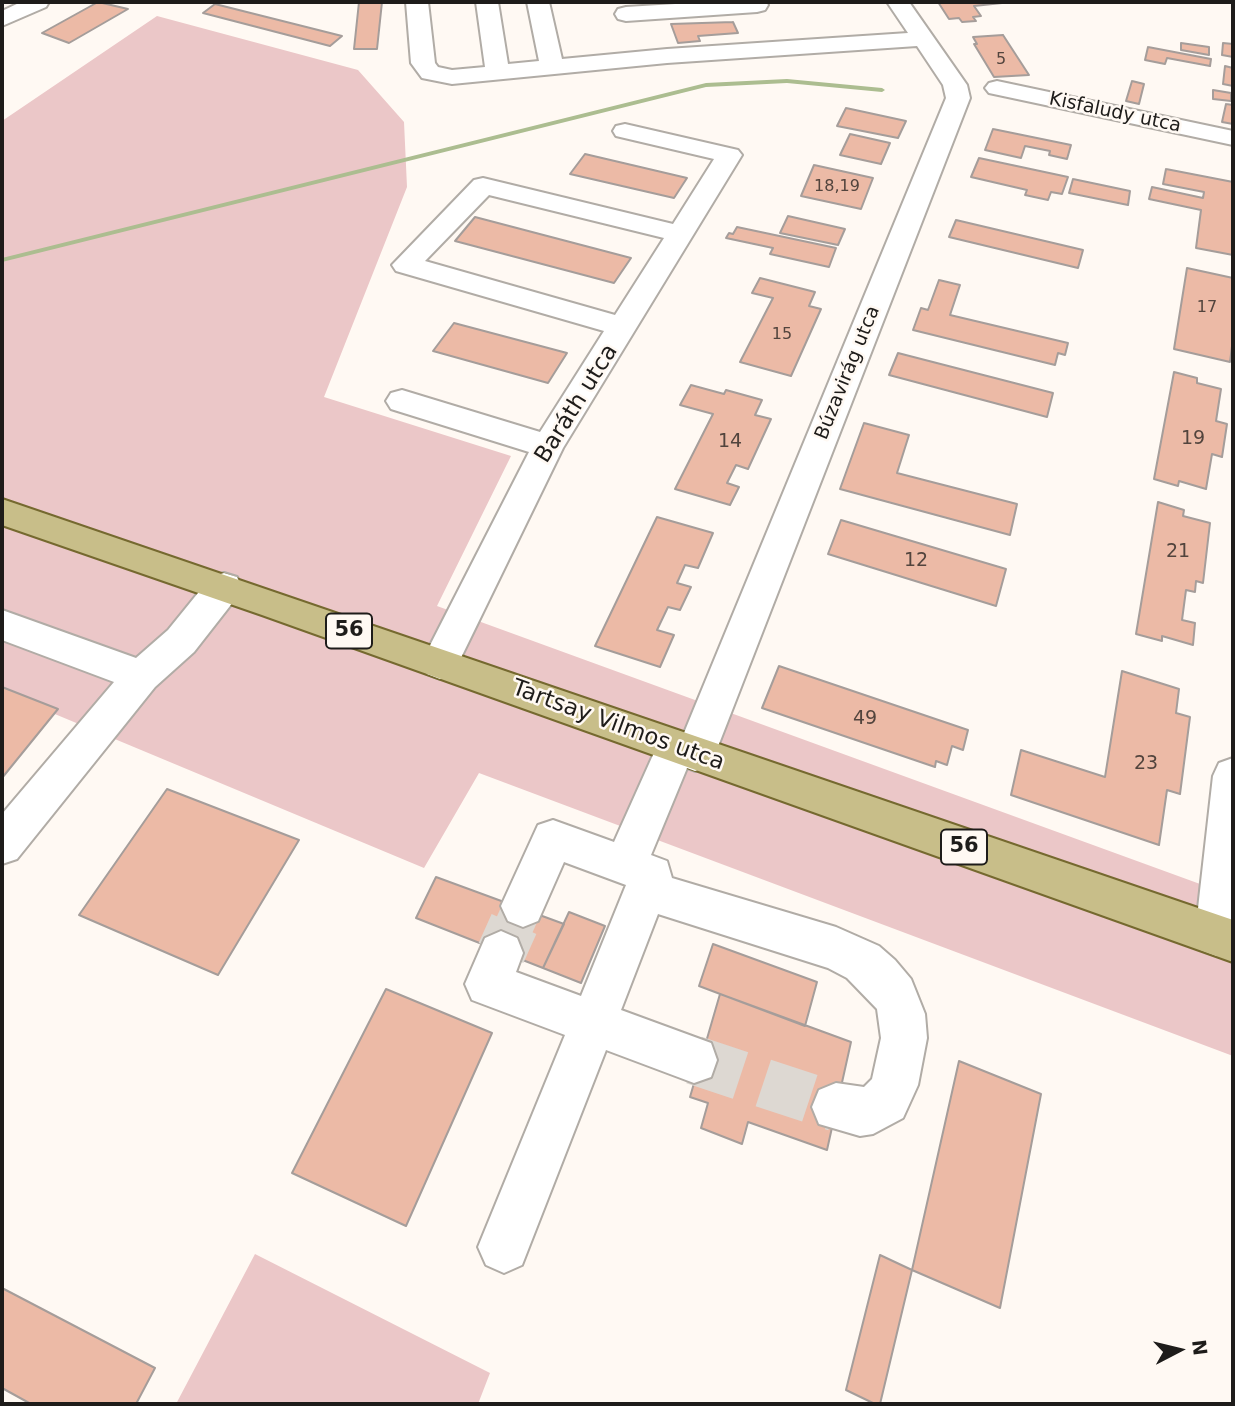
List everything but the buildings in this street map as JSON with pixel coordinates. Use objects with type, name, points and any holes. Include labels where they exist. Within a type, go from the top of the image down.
[{"type":"main road","name":"Tartsay Vilmos utca","points":[[2,512],[224,587],[1225,938]]},
{"type":"street","points":[[2,19],[37,2]]},
{"type":"street","points":[[417,2],[423,63],[430,73],[452,77],[769,48],[923,39]]},
{"type":"street","points":[[487,2],[497,72]]},
{"type":"street","points":[[538,2],[552,67]]},
{"type":"street","name":"Búzavirág utca","points":[[686,751],[958,98],[955,85],[898,2]]},
{"type":"street","points":[[636,59],[624,8],[757,3],[769,48]]},
{"type":"street","name":"Kisfaludy utca","points":[[997,88],[1233,138]]},
{"type":"street","name":"Baráth utca","points":[[440,663],[548,446],[730,155],[625,131]]},
{"type":"street","points":[[624,327],[406,265],[483,186],[682,234]]},
{"type":"street","points":[[402,401],[548,446]]},
{"type":"street","points":[[2,845],[142,676],[181,641],[224,587]]},
{"type":"street","points":[[2,625],[142,676]]},
{"type":"street","points":[[504,1247],[593,1024],[636,877],[686,751]]},
{"type":"street","points":[[1225,938],[1233,776]]},
{"type":"street","points":[[523,906],[553,839],[636,877],[836,949],[863,962],[895,995],[902,1014],[904,1038],[894,1085],[887,1101],[873,1110],[860,1112],[836,1107]]},
{"type":"street","points":[[501,953],[488,985],[694,1060]]},
{"type":"shaded area","points":[[157,16],[358,70],[404,122],[407,187],[324,397],[511,456],[437,606],[1233,896],[1233,1056],[479,773],[424,868],[2,692],[2,121]]},
{"type":"shaded area","points":[[255,1254],[490,1373],[478,1404],[176,1404]]},
{"type":"waterway","points":[[2,260],[706,85],[787,81],[882,90]]},
{"type":"tunnel","points":[[514,926],[523,906]]},
{"type":"tunnel","points":[[501,953],[514,924]]},
{"type":"tunnel","points":[[694,1060],[836,1107]]}]
